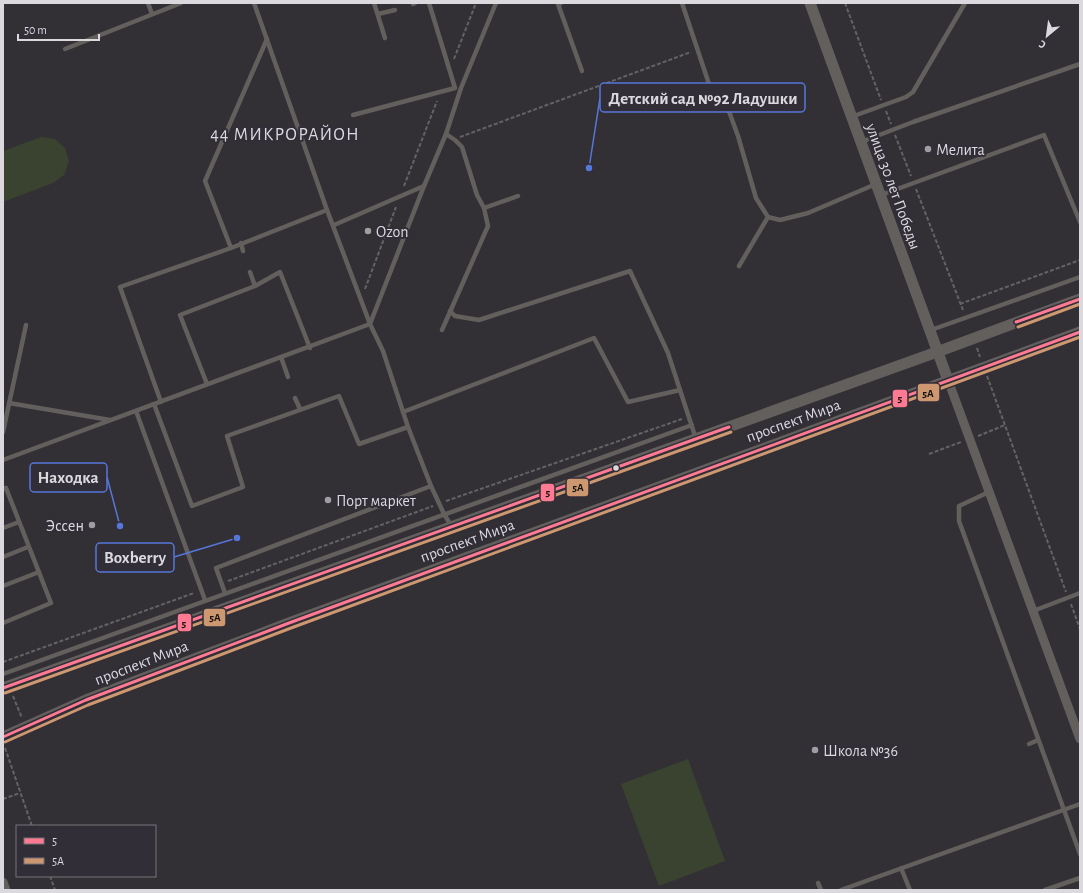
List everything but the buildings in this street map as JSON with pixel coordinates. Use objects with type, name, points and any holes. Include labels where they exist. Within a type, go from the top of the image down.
[{"type":"street","name":"улица 30 лет Победы","points":[[810,3],[948,380]]},
{"type":"street","name":"проспект Мира","points":[[6,687],[938,352],[1080,299]]},
{"type":"street","name":"проспект Мира","points":[[3,737],[86,700],[281,625],[1080,332]]},
{"type":"street","points":[[948,380],[1080,739]]},
{"type":"street","points":[[3,882],[6,890]]},
{"type":"lane","points":[[148,3],[152,14]]},
{"type":"lane","points":[[65,49],[181,3]]},
{"type":"lane","points":[[254,3],[327,210],[370,324],[383,351],[408,426],[431,486],[452,527]]},
{"type":"lane","points":[[374,3],[386,38]]},
{"type":"lane","points":[[429,3],[456,88]]},
{"type":"lane","points":[[3,460],[281,357],[310,348],[370,324],[446,134],[461,88],[496,3]]},
{"type":"lane","points":[[561,3],[558,4],[582,71]]},
{"type":"lane","points":[[682,3],[709,84],[726,103],[738,136],[756,198],[768,217],[780,220],[808,213],[876,184]]},
{"type":"lane","points":[[852,117],[906,97],[913,92],[966,3]]},
{"type":"lane","points":[[378,14],[395,10]]},
{"type":"lane","points":[[231,248],[205,181],[267,39]]},
{"type":"lane","points":[[861,142],[913,122],[1080,64]]},
{"type":"lane","points":[[353,115],[456,88],[461,88]]},
{"type":"lane","points":[[442,330],[488,226],[484,208],[477,195],[462,148],[455,140],[446,134]]},
{"type":"lane","points":[[880,195],[1044,135],[1080,222]]},
{"type":"lane","points":[[334,226],[424,186]]},
{"type":"lane","points":[[484,208],[518,196]]},
{"type":"lane","points":[[161,402],[120,287],[231,248],[240,243],[327,210]]},
{"type":"lane","points":[[739,266],[768,217]]},
{"type":"lane","points":[[240,243],[243,251]]},
{"type":"lane","points":[[450,311],[454,316],[479,320],[630,271],[668,353],[696,438]]},
{"type":"lane","points":[[250,272],[254,286]]},
{"type":"lane","points":[[207,384],[180,315],[254,286],[280,272],[310,348]]},
{"type":"lane","points":[[930,331],[1080,277]]},
{"type":"lane","points":[[3,432],[26,325]]},
{"type":"lane","points":[[403,412],[594,338],[628,402],[680,390]]},
{"type":"lane","points":[[281,357],[288,377]]},
{"type":"lane","points":[[154,404],[192,506],[243,487],[227,436],[339,396],[359,444],[408,426]]},
{"type":"lane","points":[[295,398],[300,409]]},
{"type":"lane","points":[[10,403],[111,420]]},
{"type":"lane","points":[[136,411],[205,600]]},
{"type":"lane","points":[[3,674],[205,600],[692,426]]},
{"type":"lane","points":[[225,593],[216,568],[431,486]]},
{"type":"lane","points":[[3,489],[6,488],[51,603],[3,623]]},
{"type":"lane","points":[[989,492],[959,506],[959,521],[1080,854]]},
{"type":"lane","points":[[3,528],[19,522]]},
{"type":"lane","points":[[3,557],[28,546]]},
{"type":"lane","points":[[3,586],[39,572]]},
{"type":"lane","points":[[1033,611],[1080,593]]},
{"type":"lane","points":[[1029,744],[1038,740]]},
{"type":"lane","points":[[841,890],[1080,804]]},
{"type":"lane","points":[[901,868],[910,890]]},
{"type":"lane","points":[[1045,890],[1080,878]]},
{"type":"lane","points":[[818,883],[821,890]]},
{"type":"path","points":[[450,70],[476,3]]},
{"type":"path","points":[[455,140],[465,134],[698,50]]},
{"type":"path","points":[[361,300],[441,92]]},
{"type":"path","points":[[960,304],[1080,260]]},
{"type":"path","points":[[222,583],[439,504],[689,416]]},
{"type":"path","points":[[3,662],[201,591]]},
{"type":"path","points":[[6,687],[25,726]]},
{"type":"path","points":[[3,743],[32,825]]},
{"type":"path","points":[[3,799],[20,793]]},
{"type":"path","points":[[50,877],[55,890]]},
{"type":"green space","points":[[41,137],[55,139],[65,148],[69,161],[64,175],[53,183],[3,202],[3,151]]},
{"type":"green space","points":[[688,759],[725,861],[659,886],[621,784]]},
{"type":"transit line","name":"5","points":[[1016,322],[1080,299]]},
{"type":"transit line","name":"5А","points":[[1018,327],[1080,304]]},
{"type":"transit line","name":"5","points":[[3,737],[86,700],[289,623],[1080,332]]},
{"type":"transit line","name":"5А","points":[[5,742],[88,705],[291,628],[1080,337]]},
{"type":"transit line","name":"5","points":[[3,688],[729,427]]},
{"type":"transit line","name":"5А","points":[[5,693],[731,432]]},
{"type":"place","name":"Мелита","points":[[928,149]]},
{"type":"place","name":"Детский сад №92 Ладушки","points":[[589,168]]},
{"type":"place","name":"Ozon","points":[[368,231]]},
{"type":"place","name":"Порт маркет","points":[[328,500]]},
{"type":"place","name":"Эссен","points":[[92,525]]},
{"type":"place","name":"Находка","points":[[120,526]]},
{"type":"place","name":"Boxberry","points":[[237,538]]},
{"type":"place","name":"Школа №36","points":[[815,750]]},
{"type":"district","name":"44 МИКРОРАЙОН","points":[[285,134]]}]
